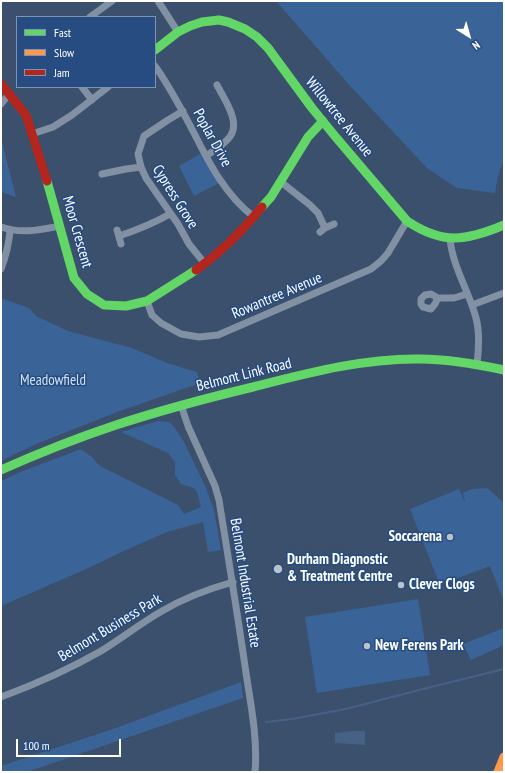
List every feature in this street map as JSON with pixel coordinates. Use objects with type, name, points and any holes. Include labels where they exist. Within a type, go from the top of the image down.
[{"type":"main road","name":"Willowtree Avenue","points":[[156,49],[178,32],[202,22],[219,20],[235,24],[245,29],[257,37],[268,48],[312,108],[407,221],[416,228],[424,233],[437,237],[450,238],[473,236],[504,225]]},
{"type":"main road","name":"Moor Crescent","points":[[1,84],[26,115],[52,198],[74,278],[87,294],[104,305],[126,306],[147,300],[190,275],[205,264],[254,217],[271,197],[308,137],[324,121]]},
{"type":"main road","name":"Belmont Link Road","points":[[1,470],[86,435],[148,414],[228,392],[312,373],[387,360],[424,359],[477,364],[504,370]]},
{"type":"main road","points":[[498,772],[504,757]]},
{"type":"street","points":[[91,16],[112,1]]},
{"type":"street","points":[[158,1],[178,32]]},
{"type":"street","name":"Poplar Drive","points":[[156,68],[171,91],[206,156],[222,182],[236,200],[254,217]]},
{"type":"street","points":[[206,156],[229,139],[233,131],[234,122],[230,110],[217,85]]},
{"type":"street","points":[[83,88],[92,100]]},
{"type":"street","points":[[32,134],[53,127],[72,115],[107,88]]},
{"type":"street","points":[[1,104],[9,94]]},
{"type":"street","name":"Cypress Grove","points":[[183,112],[144,136],[138,154],[141,167],[146,178],[205,264]]},
{"type":"street","points":[[102,174],[141,167]]},
{"type":"street","points":[[281,182],[318,213],[323,230],[334,224]]},
{"type":"street","points":[[121,244],[118,233],[139,229],[170,214]]},
{"type":"street","name":"Rowantree Avenue","points":[[147,300],[152,315],[162,323],[181,334],[199,337],[218,335],[371,269],[388,253],[407,221]]},
{"type":"street","points":[[1,227],[10,230],[36,231],[60,226]]},
{"type":"street","points":[[1,269],[9,241],[10,230]]},
{"type":"street","points":[[450,238],[455,261],[472,305],[479,330],[477,364]]},
{"type":"street","points":[[472,305],[504,293]]},
{"type":"street","points":[[438,298],[454,298],[467,294]]},
{"type":"street","name":"Belmont Industrial Estate","points":[[181,405],[188,426],[215,486],[219,500],[252,709],[255,743],[255,772]]},
{"type":"street","name":"Belmont Business Park","points":[[1,696],[47,679],[70,668],[175,604],[206,590],[233,582]]},
{"type":"green space","points":[[276,1],[504,1],[504,159],[498,176],[495,193],[457,188],[427,168],[352,88]]},
{"type":"green space","points":[[2,142],[16,197],[1,192]]},
{"type":"green space","points":[[204,152],[221,182],[194,196],[179,166]]},
{"type":"green space","name":"Meadowfield","points":[[1,298],[29,308],[36,316],[68,331],[132,348],[167,363],[197,372],[200,383],[120,411],[36,444],[1,461]]},
{"type":"green space","points":[[158,421],[169,422],[184,442],[206,488],[214,510],[221,550],[208,552],[203,522],[167,532],[1,606],[1,481],[81,449],[91,456],[100,466],[178,505],[184,514],[201,507],[197,492],[194,488],[181,484],[175,475],[175,462],[168,453],[121,432]]},
{"type":"green space","name":"Soccarena","points":[[487,488],[504,504],[504,602],[490,566],[440,585],[410,509],[459,489],[465,503],[463,493],[472,489]]},
{"type":"green space","name":"New Ferens Park","points":[[418,599],[430,675],[317,693],[305,617]]},
{"type":"green space","points":[[504,628],[504,645],[471,660],[463,644]]},
{"type":"green space","points":[[241,682],[243,698],[27,772],[1,772],[1,766],[113,729]]},
{"type":"shaded area","points":[[365,731],[365,745],[335,743],[335,733]]},
{"type":"waterway","points":[[266,722],[292,719],[346,709],[504,669]]},
{"type":"traffic: fast","points":[[156,49],[178,32],[202,22],[219,20],[245,29],[257,37],[268,48],[312,108],[407,221],[432,234],[455,238],[478,234],[504,225]]},
{"type":"traffic: fast","points":[[262,207],[271,197],[308,137],[323,121]]},
{"type":"traffic: fast","points":[[47,181],[74,278],[87,294],[104,305],[126,306],[147,301],[196,270]]},
{"type":"traffic: fast","points":[[1,470],[72,440],[167,409],[336,367],[378,361],[420,359],[462,362],[504,370]]},
{"type":"traffic: slow","points":[[498,772],[504,757]]},
{"type":"traffic: jam","points":[[1,84],[26,115],[47,181]]},
{"type":"traffic: jam","points":[[196,270],[231,240],[262,207]]},
{"type":"place","name":"Soccarena","points":[[450,537]]},
{"type":"place","name":"Durham Diagnostic & Treatment Centre","points":[[278,569]]},
{"type":"place","name":"Clever Clogs","points":[[401,585]]},
{"type":"place","name":"New Ferens Park","points":[[367,646]]}]
